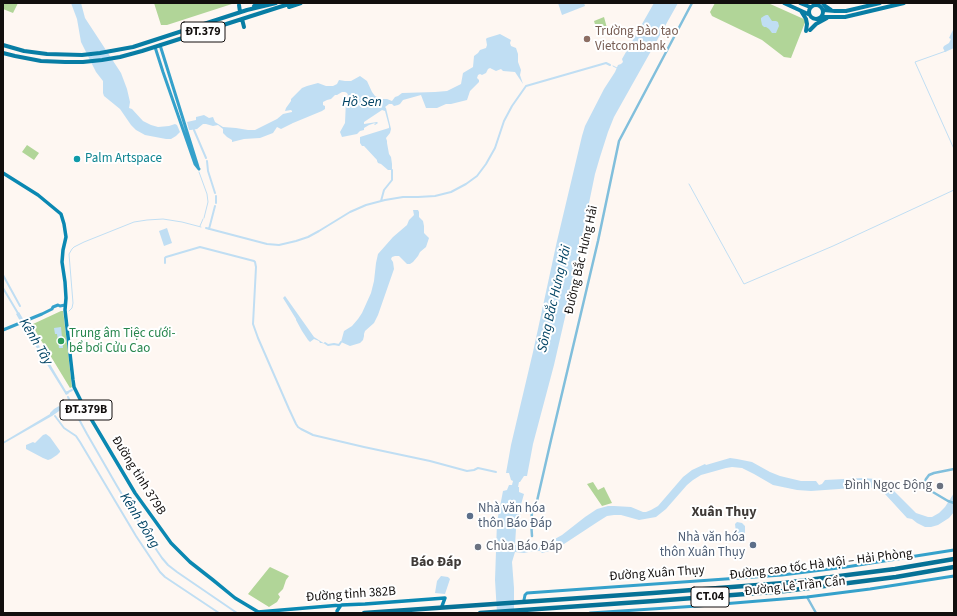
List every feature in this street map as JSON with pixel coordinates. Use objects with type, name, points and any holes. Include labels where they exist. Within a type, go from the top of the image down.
[{"type":"highway","points":[[247,10],[250,7],[265,3]]},
{"type":"highway","name":"ĐT.379","points":[[3,45],[42,54],[100,54],[141,45],[247,10],[292,3]]},
{"type":"highway","points":[[250,17],[260,16],[301,3]]},
{"type":"highway","points":[[784,3],[808,14],[814,19],[821,17],[845,17],[904,3]]},
{"type":"highway","points":[[800,3],[809,5],[819,4],[833,11]]},
{"type":"highway","points":[[823,10],[846,11],[880,3]]},
{"type":"highway","points":[[819,4],[823,10],[821,17]]},
{"type":"highway","points":[[238,5],[240,12]]},
{"type":"highway","name":"ĐT.379","points":[[3,53],[41,61],[83,62],[120,57],[250,17],[275,5]]},
{"type":"highway","points":[[808,14],[809,5]]},
{"type":"highway","points":[[799,10],[806,19],[808,31],[827,17]]},
{"type":"highway","points":[[242,19],[244,26]]},
{"type":"highway","points":[[364,613],[524,601],[661,593],[784,582],[954,558]]},
{"type":"highway","name":"Đường cao tốc Hà Nội – Hải Phòng","points":[[525,611],[777,591],[922,574],[954,568]]},
{"type":"highway","name":"CT.04","points":[[480,613],[525,611]]},
{"type":"main road","points":[[158,46],[198,162],[199,169],[195,164],[163,72],[158,46]]},
{"type":"main road","name":"Đường tỉnh 379B","points":[[3,173],[38,195],[61,214],[66,237],[62,262],[74,387],[84,407],[135,493],[171,543],[190,562],[235,598],[259,612]]},
{"type":"main road","points":[[3,330],[26,321],[52,309],[53,307],[65,305]]},
{"type":"main road","name":"Đường Xuân Thụy","points":[[524,601],[527,593],[782,575],[846,567],[954,550]]},
{"type":"main road","points":[[782,575],[783,580]]},
{"type":"main road","name":"Đường Lê Trần Cẩn","points":[[590,613],[807,597],[954,576]]},
{"type":"main road","points":[[784,592],[784,598]]},
{"type":"main road","name":"Đường tỉnh 382B","points":[[259,612],[445,598],[442,606]]},
{"type":"main road","points":[[337,612],[341,605]]},
{"type":"street","name":"Đường Bắc Hưng Hải","points":[[532,536],[532,514],[537,501],[598,241],[619,141],[692,3]]},
{"type":"street","points":[[954,469],[934,473],[927,477],[924,487],[954,503]]},
{"type":"street","points":[[807,597],[816,613]]},
{"type":"green space","points":[[3,3],[18,3],[13,13],[3,9]]},
{"type":"green space","points":[[154,3],[235,3],[167,25],[161,25]]},
{"type":"green space","points":[[715,3],[768,3],[806,20],[791,58],[784,57],[762,40],[712,16],[710,12]]},
{"type":"green space","points":[[604,17],[607,28],[597,31],[594,21]]},
{"type":"green space","points":[[27,145],[39,153],[34,160],[22,152]]},
{"type":"green space","points":[[63,311],[64,318],[72,387],[70,388],[36,332],[33,324]]},
{"type":"green space","points":[[593,482],[598,490],[604,487],[612,503],[602,506],[587,484]]},
{"type":"green space","points":[[270,567],[289,576],[283,589],[278,594],[280,597],[277,602],[269,607],[248,594]]},
{"type":"water","points":[[71,3],[81,3],[85,18],[121,73],[130,102],[129,108],[132,109],[143,121],[151,125],[158,127],[175,124],[177,125],[180,132],[176,136],[171,139],[166,139],[145,135],[136,130],[120,109],[104,96],[103,81],[96,72],[81,42],[77,19]]},
{"type":"water","points":[[558,3],[584,3],[585,6],[562,15]]},
{"type":"water","name":"Sông Bắc Hưng Hải","points":[[654,3],[678,3],[614,117],[600,157],[582,237],[579,240],[580,245],[578,261],[554,365],[533,444],[527,476],[524,476],[519,482],[519,492],[524,494],[516,529],[515,545],[540,545],[541,543],[553,540],[597,509],[608,506],[631,507],[643,512],[651,510],[658,506],[683,477],[692,470],[705,464],[706,465],[730,458],[752,462],[780,476],[801,481],[816,481],[819,485],[825,480],[863,478],[876,479],[890,487],[916,513],[928,517],[932,517],[939,513],[954,493],[954,512],[949,518],[938,525],[925,527],[912,519],[907,518],[885,494],[874,488],[867,487],[811,491],[797,490],[773,485],[742,468],[726,468],[701,475],[693,480],[666,509],[656,517],[639,520],[621,515],[607,516],[553,550],[542,553],[540,551],[524,553],[515,552],[512,562],[514,613],[497,613],[495,580],[497,522],[503,491],[507,490],[509,485],[512,485],[513,481],[511,480],[509,473],[506,473],[511,445],[582,136],[585,126],[604,89],[618,65],[623,62],[622,59]]},
{"type":"water","points":[[768,15],[772,21],[778,22],[779,26],[776,33],[772,33],[769,29],[762,25],[761,18]]},
{"type":"water","points":[[953,30],[954,48],[945,52],[943,48],[949,43],[951,39],[949,38]]},
{"type":"water","name":"Hồ Sen","points":[[500,34],[511,40],[511,46],[516,48],[521,70],[520,75],[523,84],[515,72],[503,71],[501,69],[496,71],[490,68],[486,73],[478,75],[477,78],[479,82],[470,91],[467,100],[446,104],[437,108],[426,108],[421,95],[403,100],[398,105],[394,106],[389,104],[385,107],[391,129],[386,138],[391,157],[392,170],[388,170],[378,163],[377,160],[360,143],[360,137],[389,128],[385,111],[382,110],[364,122],[364,124],[377,122],[378,123],[375,125],[374,124],[376,123],[369,125],[357,134],[342,137],[340,132],[345,123],[346,100],[348,95],[345,92],[335,95],[331,99],[323,102],[325,109],[322,111],[281,129],[277,127],[273,133],[260,138],[244,139],[232,142],[232,140],[223,133],[223,129],[218,125],[213,126],[203,124],[197,129],[189,130],[187,122],[196,120],[196,117],[204,115],[209,118],[213,117],[215,122],[223,127],[255,130],[277,119],[283,114],[292,112],[291,110],[285,111],[286,108],[291,99],[302,88],[318,83],[326,86],[333,86],[337,84],[339,80],[351,81],[360,76],[367,81],[375,96],[392,101],[395,97],[402,93],[447,91],[461,84],[463,73],[473,67],[474,56],[480,50],[486,48],[486,39]]},
{"type":"water","points":[[413,210],[418,210],[419,217],[423,221],[424,233],[429,238],[426,247],[410,264],[407,264],[399,256],[392,257],[391,259],[394,269],[374,323],[365,331],[363,340],[360,343],[350,346],[341,342],[344,331],[352,326],[358,319],[371,293],[378,254],[393,237],[407,225],[409,220],[414,215]]},
{"type":"water","points":[[167,228],[172,243],[164,246],[159,231]]},
{"type":"water","points":[[285,296],[314,337],[325,344],[314,339],[310,342],[308,340],[283,298]]},
{"type":"water","points":[[19,312],[66,391],[69,393],[68,394],[66,395],[20,321],[16,314]]},
{"type":"water","points":[[61,327],[63,348],[59,348],[57,334],[55,334],[54,328]]},
{"type":"water","points":[[59,406],[62,409],[52,416],[3,444],[3,442],[50,414]]},
{"type":"water","points":[[46,434],[60,451],[57,455],[48,460],[26,449],[26,445],[33,442],[35,443]]},
{"type":"water","points":[[737,522],[742,523],[745,526],[745,537],[742,543],[737,541],[735,524]]},
{"type":"water","points":[[441,576],[448,577],[450,579],[445,594],[435,593],[437,581]]},
{"type":"waterway","points":[[946,51],[915,62],[954,149]]},
{"type":"waterway","points":[[206,228],[267,244],[279,245],[308,237],[350,212],[366,205],[403,197],[435,196],[451,192],[477,176],[486,164],[495,148],[504,121],[512,106],[526,86],[606,63],[610,65]]},
{"type":"waterway","points":[[613,66],[617,68]]},
{"type":"waterway","points":[[194,130],[206,158]]},
{"type":"waterway","points":[[207,161],[208,171],[215,193]]},
{"type":"waterway","points":[[381,201],[384,190],[392,180],[392,170]]},
{"type":"waterway","points":[[199,172],[207,194],[208,202],[204,218]]},
{"type":"waterway","points":[[689,184],[744,284],[833,246],[954,190]]},
{"type":"waterway","points":[[216,196],[216,203]]},
{"type":"waterway","points":[[209,229],[215,206]]},
{"type":"waterway","points":[[69,311],[72,308],[73,303],[69,254],[74,247],[134,222],[163,219],[201,227]]},
{"type":"waterway","points":[[200,226],[203,219]]},
{"type":"waterway","points":[[165,263],[166,257],[200,247],[255,262],[253,324],[289,409],[296,424],[301,429],[313,435],[430,461],[467,471],[478,468],[496,472]]},
{"type":"waterway","points":[[3,275],[20,306]]},
{"type":"waterway","name":"Kênh Tây","points":[[3,288],[19,315]]},
{"type":"waterway","points":[[325,343],[328,345],[339,345],[341,342]]},
{"type":"waterway","name":"Kênh Tây","points":[[66,393],[72,390]]},
{"type":"waterway","name":"Kênh Đông","points":[[68,397],[87,434],[117,486],[162,558],[177,572],[237,613]]},
{"type":"waterway","name":"Kênh Đông","points":[[60,409],[71,403]]},
{"type":"waterway","points":[[55,416],[64,428],[76,436],[136,536],[160,572],[165,577],[219,613]]},
{"type":"waterway","points":[[494,506],[502,508]]},
{"type":"tunnel","points":[[783,580],[784,592]]},
{"type":"place","name":"Trường Đào tạo Vietcombank","points":[[587,39]]},
{"type":"place","name":"Palm Artspace","points":[[77,159]]},
{"type":"place","name":"Trung âm Tiệc cưới- bể bơi Cửu Cao","points":[[61,341]]},
{"type":"place","name":"Đình Ngọc Động","points":[[940,486]]},
{"type":"place","name":"Nhà văn hóa thôn Báo Đáp","points":[[470,516]]},
{"type":"place","name":"Nhà văn hóa thôn Xuân Thụy","points":[[753,545]]},
{"type":"place","name":"Chùa Báo Đáp","points":[[478,547]]},
{"type":"district","name":"Xuân Thụy","points":[[724,513]]},
{"type":"district","name":"Báo Đáp","points":[[436,563]]}]
